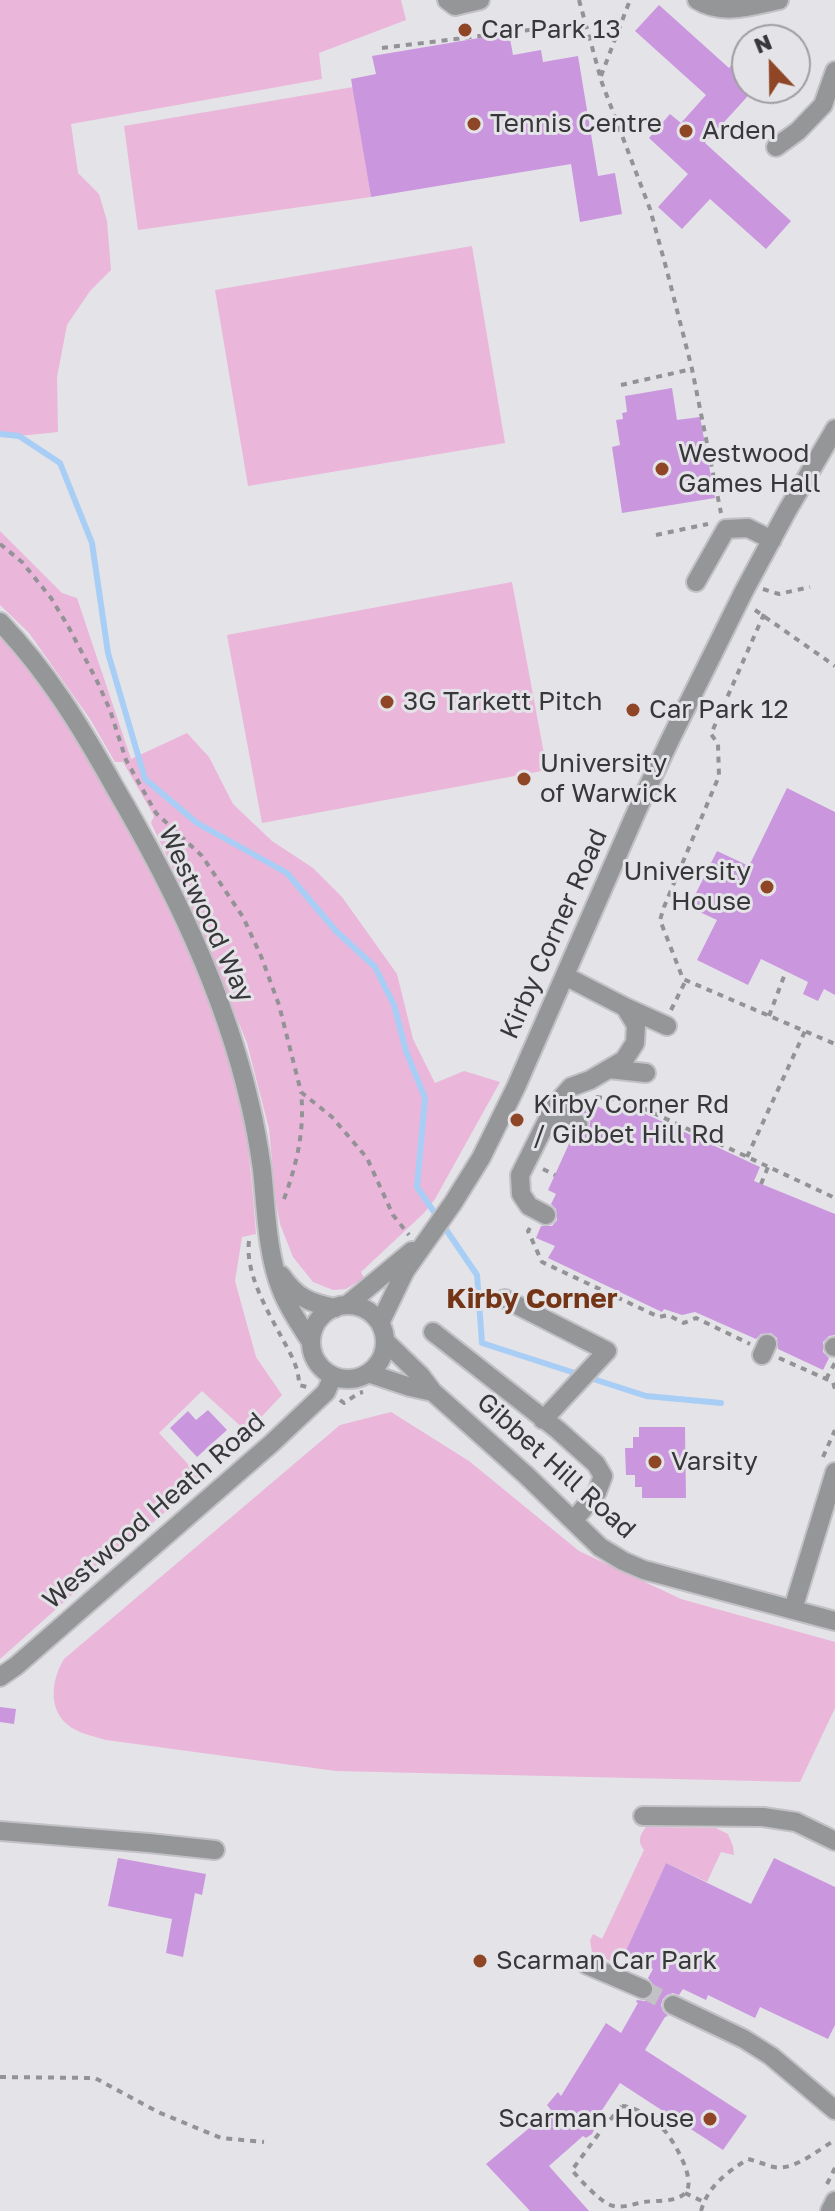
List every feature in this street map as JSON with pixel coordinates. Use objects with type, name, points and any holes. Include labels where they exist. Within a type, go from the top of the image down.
[{"type":"street","points":[[447,0],[455,6],[480,0]]},
{"type":"street","points":[[697,0],[732,10],[779,0]]},
{"type":"street","points":[[776,147],[798,131],[823,105],[835,71]]},
{"type":"street","name":"Kirby Corner Road","points":[[382,1332],[405,1271],[481,1158],[516,1087],[638,808],[742,596],[835,429]]},
{"type":"street","points":[[810,471],[835,467]]},
{"type":"street","points":[[696,582],[724,525],[748,528],[772,540]]},
{"type":"street","name":"Westwood Way","points":[[0,622],[42,670],[79,725],[150,852],[205,967],[239,1059],[250,1106],[279,1286],[311,1342]]},
{"type":"street","points":[[565,976],[667,1026]]},
{"type":"street","points":[[542,1213],[529,1206],[521,1194],[520,1175],[555,1105],[571,1087],[624,1060],[635,1043],[636,1025],[625,1007]]},
{"type":"street","points":[[608,1069],[646,1073]]},
{"type":"street","points":[[555,1105],[562,1117],[578,1124]]},
{"type":"street","name":"Kirby Corner Road","points":[[341,1306],[426,1239]]},
{"type":"street","points":[[275,1266],[288,1285],[301,1296],[315,1304],[359,1306],[372,1313],[382,1332],[383,1355],[378,1363],[357,1378],[340,1378],[330,1384],[311,1349],[311,1334],[317,1321],[328,1311],[341,1306]]},
{"type":"street","points":[[505,1299],[607,1351],[543,1420]]},
{"type":"street","name":"Gibbet Hill Road","points":[[382,1332],[433,1392],[600,1547],[644,1570],[835,1621]]},
{"type":"street","points":[[433,1332],[596,1464],[603,1476],[597,1492],[574,1520]]},
{"type":"street","name":"Gibbet Hill Road","points":[[368,1373],[433,1392]]},
{"type":"street","name":"Westwood Heath Road","points":[[0,1677],[272,1443],[330,1384]]},
{"type":"street","points":[[793,1609],[833,1483]]},
{"type":"street","points":[[643,1816],[763,1817],[796,1822],[835,1841]]},
{"type":"street","points":[[0,1831],[215,1850]]},
{"type":"street","points":[[587,1965],[643,1989]]},
{"type":"street","points":[[673,2005],[736,2035],[771,2056],[835,2110]]},
{"type":"street","points":[[830,2211],[835,2201]]},
{"type":"path","points":[[579,0],[601,76],[650,209],[692,369],[724,525],[656,535]]},
{"type":"path","points":[[601,76],[630,0]]},
{"type":"path","points":[[382,48],[586,23]]},
{"type":"path","points":[[621,385],[692,369]]},
{"type":"path","points":[[0,544],[22,562],[51,598],[68,626],[101,690],[126,760],[156,813],[202,856],[243,917],[279,1005],[301,1092],[332,1117],[367,1158],[393,1215],[409,1235],[399,1244]]},
{"type":"path","points":[[742,596],[763,589],[779,594],[810,587]]},
{"type":"path","points":[[742,596],[835,666]]},
{"type":"path","points":[[764,614],[711,734],[718,744],[719,776],[660,920],[683,979],[835,1044]]},
{"type":"path","points":[[769,1016],[786,971]]},
{"type":"path","points":[[747,1157],[805,1031]]},
{"type":"path","points":[[589,1096],[628,1101],[835,1198]]},
{"type":"path","points":[[537,1167],[555,1175]]},
{"type":"path","points":[[761,1184],[768,1167]]},
{"type":"path","points":[[542,1213],[528,1231],[542,1262],[659,1317],[669,1313],[684,1323],[696,1318],[833,1382],[835,1389]]},
{"type":"path","points":[[826,1379],[835,1352]]},
{"type":"path","points":[[330,1384],[344,1403],[359,1393],[368,1392]]},
{"type":"path","points":[[0,2077],[95,2078],[158,2112],[221,2138],[264,2142]]},
{"type":"path","points":[[685,2193],[688,2182],[684,2164],[664,2130],[633,2107],[622,2106],[572,2170],[608,2204],[627,2209],[685,2193],[704,2202]]},
{"type":"path","points":[[701,2211],[721,2178],[748,2159],[773,2167],[787,2166],[835,2140]]},
{"type":"shaded area","points":[[0,0],[401,0],[406,20],[319,53],[322,79],[71,124],[78,173],[99,194],[107,221],[111,270],[90,291],[67,325],[57,377],[58,432],[19,436],[0,434]]},
{"type":"shaded area","points":[[353,87],[371,197],[138,230],[124,126]]},
{"type":"shaded area","points":[[472,246],[505,443],[248,486],[215,290]]},
{"type":"shaded area","points":[[0,531],[62,593],[77,598],[131,759],[187,733],[209,757],[233,804],[272,841],[313,868],[342,897],[397,974],[413,1039],[435,1083],[464,1071],[500,1082],[435,1199],[361,1272],[364,1278],[346,1289],[333,1290],[313,1282],[293,1257],[280,1224],[269,1129],[247,1043],[191,907],[151,823],[154,816],[123,762],[115,762],[90,719],[29,633],[0,605]]},
{"type":"shaded area","name":"3G Tarkett Pitch","points":[[512,582],[547,770],[262,823],[227,635]]},
{"type":"shaded area","points":[[0,635],[47,693],[90,763],[169,912],[212,1010],[239,1097],[253,1194],[256,1234],[242,1237],[235,1281],[256,1357],[282,1395],[247,1432],[202,1391],[159,1433],[202,1479],[0,1659]]},
{"type":"shaded area","points":[[391,1412],[469,1461],[579,1551],[681,1599],[835,1642],[835,1708],[800,1782],[336,1771],[106,1740],[80,1732],[67,1724],[60,1716],[54,1698],[56,1678],[64,1659],[340,1425]]},
{"type":"shaded area","points":[[646,1827],[716,1828],[728,1834],[734,1855],[721,1852],[707,1882],[666,1863],[624,1955],[621,1954],[616,1964],[592,1952],[590,1940],[593,1934],[602,1939],[644,1850],[640,1838]]},
{"type":"building","name":"Arden","points":[[659,5],[729,68],[731,66],[731,104],[741,104],[705,143],[791,221],[766,249],[710,199],[682,229],[658,207],[688,174],[649,138],[670,114],[681,123],[706,95],[635,31]]},
{"type":"building","name":"Tennis Centre","points":[[509,33],[513,55],[541,50],[543,62],[578,56],[598,176],[615,173],[622,214],[580,222],[571,164],[371,197],[351,79],[376,74],[372,56]]},
{"type":"building","name":"Westwood Games Hall","points":[[672,388],[677,420],[700,417],[715,498],[622,513],[612,447],[620,445],[616,420],[623,419],[622,413],[627,412],[625,396]]},
{"type":"building","name":"University House","points":[[787,788],[835,812],[835,995],[824,989],[818,1001],[803,994],[808,982],[761,959],[748,985],[697,960],[717,920],[689,907],[717,851],[749,866]]},
{"type":"building","points":[[588,1102],[614,1114],[620,1102],[760,1167],[754,1181],[835,1214],[835,1335],[823,1342],[823,1352],[829,1358],[823,1370],[778,1349],[777,1338],[771,1333],[761,1334],[756,1339],[695,1312],[682,1315],[664,1309],[662,1312],[548,1258],[555,1246],[536,1238],[541,1226],[552,1226],[557,1220],[556,1209],[551,1204],[556,1194],[548,1190],[573,1135],[580,1136],[589,1129],[590,1122],[583,1113]]},
{"type":"building","points":[[208,1410],[227,1430],[197,1457],[170,1428],[188,1411],[196,1420]]},
{"type":"building","name":"Varsity","points":[[639,1427],[685,1427],[686,1498],[642,1498],[642,1487],[635,1487],[635,1475],[626,1475],[625,1448],[633,1448],[633,1437],[639,1437]]},
{"type":"building","points":[[0,1707],[16,1709],[14,1724],[0,1722]]},
{"type":"building","points":[[118,1858],[206,1874],[202,1895],[195,1893],[183,1957],[166,1953],[172,1919],[108,1906]]},
{"type":"building","name":"Scarman House","points":[[774,1858],[835,1887],[835,2025],[828,2039],[760,2007],[755,2018],[708,1995],[706,2000],[683,1989],[679,1995],[667,1995],[661,2005],[668,2016],[645,2050],[747,2116],[723,2150],[620,2083],[594,2122],[597,2124],[592,2134],[586,2138],[583,2136],[549,2166],[589,2211],[530,2211],[486,2164],[551,2110],[547,2105],[558,2092],[561,2096],[606,2023],[621,2033],[637,2000],[645,2001],[654,1994],[655,1987],[648,1978],[653,1969],[624,1955],[666,1863],[751,1904]]},
{"type":"waterway","points":[[0,434],[19,436],[60,463],[92,543],[108,653],[145,779],[197,823],[287,873],[336,931],[375,967],[394,1005],[406,1051],[425,1098],[417,1187],[477,1275],[482,1343],[646,1396],[721,1403]]},
{"type":"tunnel","points":[[643,1989],[673,2005]]},
{"type":"place","name":"Car Park 13","points":[[465,30]]},
{"type":"place","name":"Tennis Centre","points":[[474,124]]},
{"type":"place","name":"Arden","points":[[686,131]]},
{"type":"place","name":"Westwood Games Hall","points":[[662,469]]},
{"type":"place","name":"3G Tarkett Pitch","points":[[387,702]]},
{"type":"place","name":"Car Park 12","points":[[633,710]]},
{"type":"place","name":"University of Warwick","points":[[524,779]]},
{"type":"place","name":"University House","points":[[767,887]]},
{"type":"place","name":"Kirby Corner Rd / Gibbet Hill Rd","points":[[517,1120]]},
{"type":"place","name":"Varsity","points":[[655,1462]]},
{"type":"place","name":"Scarman Car Park","points":[[480,1961]]},
{"type":"place","name":"Scarman House","points":[[710,2119]]},
{"type":"district","name":"Kirby Corner","points":[[532,1299]]}]
